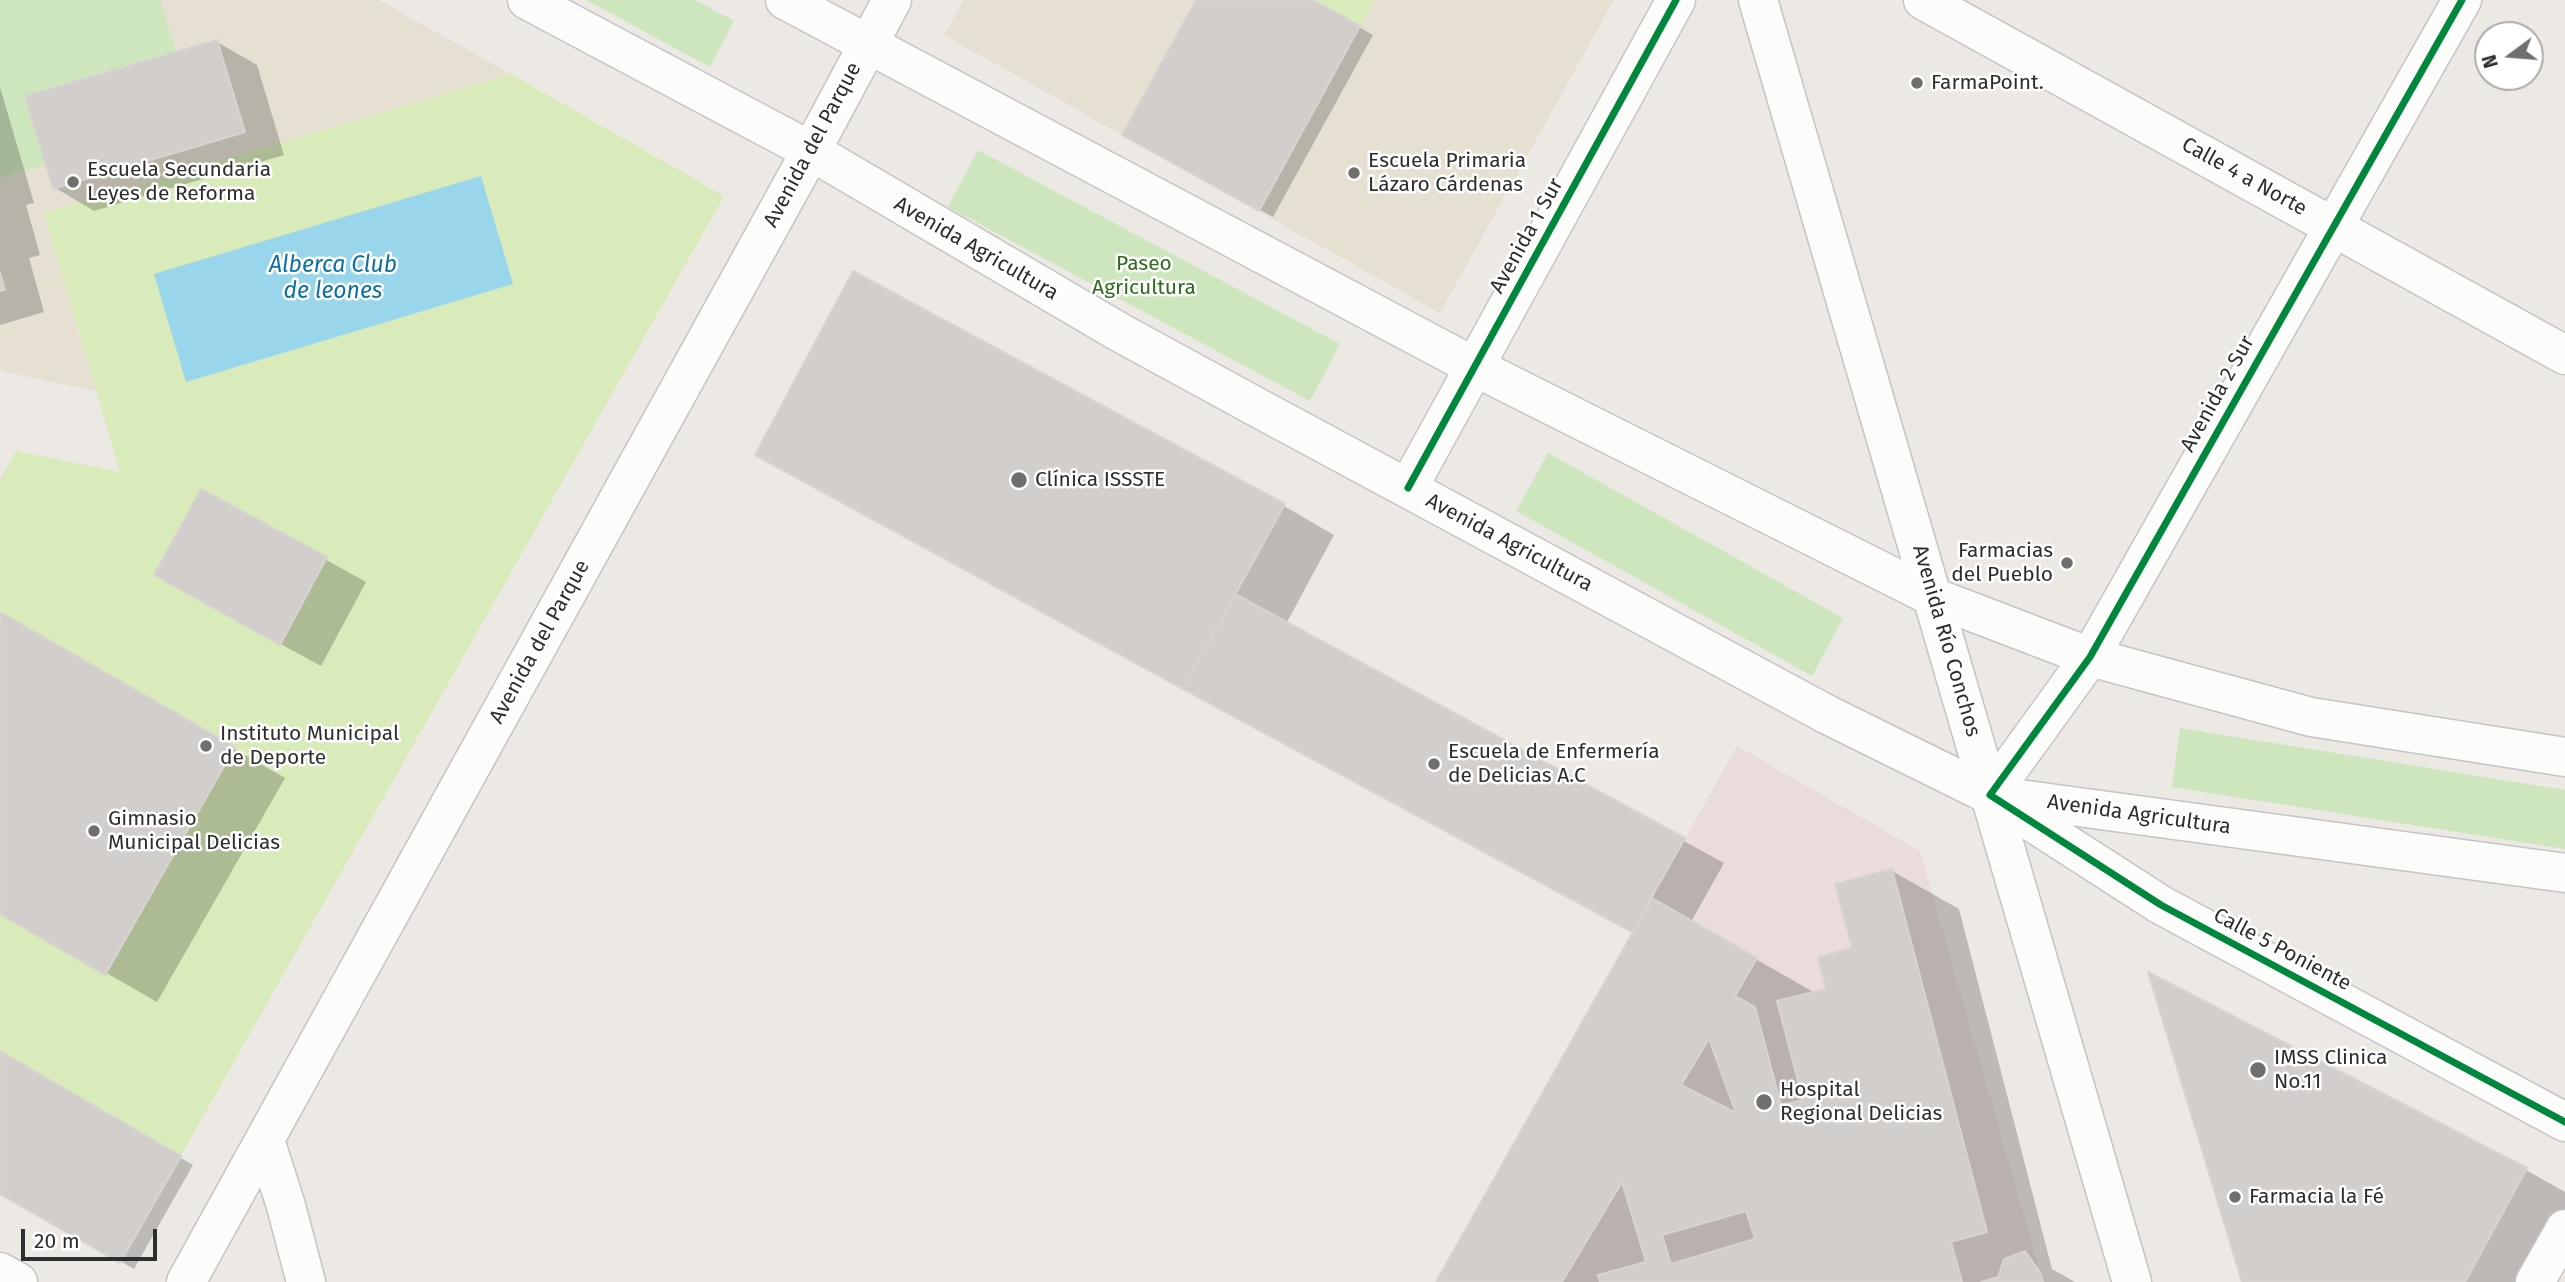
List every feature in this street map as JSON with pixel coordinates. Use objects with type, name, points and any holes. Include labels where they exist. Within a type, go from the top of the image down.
[{"type":"main road","name":"Avenida Agricultura","points":[[527,0],[811,152],[1119,332],[1828,715],[1990,795],[2565,873]]},
{"type":"main road","points":[[785,0],[1475,367],[1933,597],[2090,657],[2311,717],[2565,757]]},
{"type":"main road","name":"Avenida del Parque","points":[[186,1282],[811,152],[892,0]]},
{"type":"main road","name":"Avenida 1 Sur","points":[[1408,488],[1676,0]]},
{"type":"main road","name":"Avenida Río Conchos","points":[[1758,0],[2132,1282]]},
{"type":"main road","name":"Calle 4 a Norte","points":[[1923,0],[2565,355]]},
{"type":"main road","name":"Avenida 2 Sur","points":[[1990,795],[2090,657],[2462,0]]},
{"type":"main road","name":"Calle 5 Poniente","points":[[1990,795],[2161,905],[2565,1122]]},
{"type":"main road","points":[[265,1140],[306,1282]]},
{"type":"main road","points":[[2535,1282],[2565,1229]]},
{"type":"main road","points":[[0,1272],[18,1282]]},
{"type":"shaded area","name":"Escuela Secundaria Leyes de Reforma","points":[[0,0],[378,0],[511,74],[44,213],[96,391],[0,371]]},
{"type":"shaded area","name":"Escuela Primaria Lázaro Cárdenas","points":[[964,0],[1614,0],[1440,313],[944,35]]},
{"type":"shaded area","name":"Hospital Regional Delicias","points":[[1737,746],[1920,851],[2043,1282],[1436,1282]]},
{"type":"green space","points":[[0,0],[160,0],[176,52],[26,96],[46,164],[0,178]]},
{"type":"green space","points":[[586,0],[695,0],[734,21],[710,67]]},
{"type":"green space","points":[[1313,0],[1375,0],[1360,26]]},
{"type":"green space","name":"Instituto Municipal de Deporte","points":[[511,74],[724,196],[120,1263],[0,1194],[0,480],[16,451],[120,472],[44,213]]},
{"type":"green space","name":"Paseo Agricultura","points":[[978,150],[1340,344],[1310,401],[948,207]]},
{"type":"green space","points":[[1548,453],[1843,618],[1812,676],[1516,511]]},
{"type":"green space","points":[[2180,728],[2565,790],[2565,849],[2172,787]]},
{"type":"water","name":"Alberca Club de leones","points":[[481,176],[513,284],[186,382],[154,274]]},
{"type":"building","points":[[1196,0],[1313,0],[1360,26],[1259,211],[1122,135]]},
{"type":"building","points":[[217,40],[245,132],[53,189],[25,96]]},
{"type":"building","name":"Clínica ISSSTE","points":[[853,271],[1285,504],[1183,689],[755,455]]},
{"type":"building","points":[[0,272],[5,290],[0,291]]},
{"type":"building","points":[[201,489],[327,557],[280,645],[154,575]]},
{"type":"building","name":"Escuela de Enfermería de Delicias A.C","points":[[1235,594],[1685,838],[1632,932],[1183,689]]},
{"type":"building","name":"Gimnasio Municipal Delicias","points":[[0,612],[235,747],[105,975],[0,914]]},
{"type":"building","name":"Hospital Regional Delicias","points":[[1892,869],[1987,1232],[1951,1242],[1962,1282],[1600,1282],[1598,1275],[1646,1262],[1622,1182],[1562,1282],[1436,1282],[1652,898],[1757,958],[1735,996],[1755,1007],[1781,1105],[1803,1100],[1777,1001],[1826,989],[1818,957],[1852,948],[1835,884]],"holes":[[[1709,1039],[1736,1113],[1681,1085]],[[1746,1211],[1755,1239],[1671,1264],[1662,1235]]]},
{"type":"building","name":"IMSS Clinica No.11","points":[[2148,972],[2527,1168],[2465,1282],[2242,1282]]},
{"type":"building","points":[[0,1051],[181,1156],[120,1263],[0,1194]]},
{"type":"building","points":[[2025,1251],[2040,1272],[2043,1282],[1981,1282],[1998,1277],[2004,1259]]},
{"type":"cycle path","points":[[1408,488],[1676,0]]},
{"type":"cycle path","points":[[2462,0],[2090,657],[1990,795],[2161,905],[2565,1122]]},
{"type":"place","name":"FarmaPoint.","points":[[1917,83]]},
{"type":"place","name":"Escuela Primaria Lázaro Cárdenas","points":[[1354,173]]},
{"type":"place","name":"Escuela Secundaria Leyes de Reforma","points":[[73,182]]},
{"type":"place","name":"Clínica ISSSTE","points":[[1019,480]]},
{"type":"place","name":"Farmacias del Pueblo","points":[[2067,563]]},
{"type":"place","name":"Instituto Municipal de Deporte","points":[[206,746]]},
{"type":"place","name":"Escuela de Enfermería de Delicias A.C","points":[[1434,764]]},
{"type":"place","name":"Gimnasio Municipal Delicias","points":[[94,831]]},
{"type":"place","name":"IMSS Clinica No.11","points":[[2258,1070]]},
{"type":"place","name":"Hospital Regional Delicias","points":[[1764,1102]]},
{"type":"place","name":"Farmacia la Fé","points":[[2235,1197]]}]
